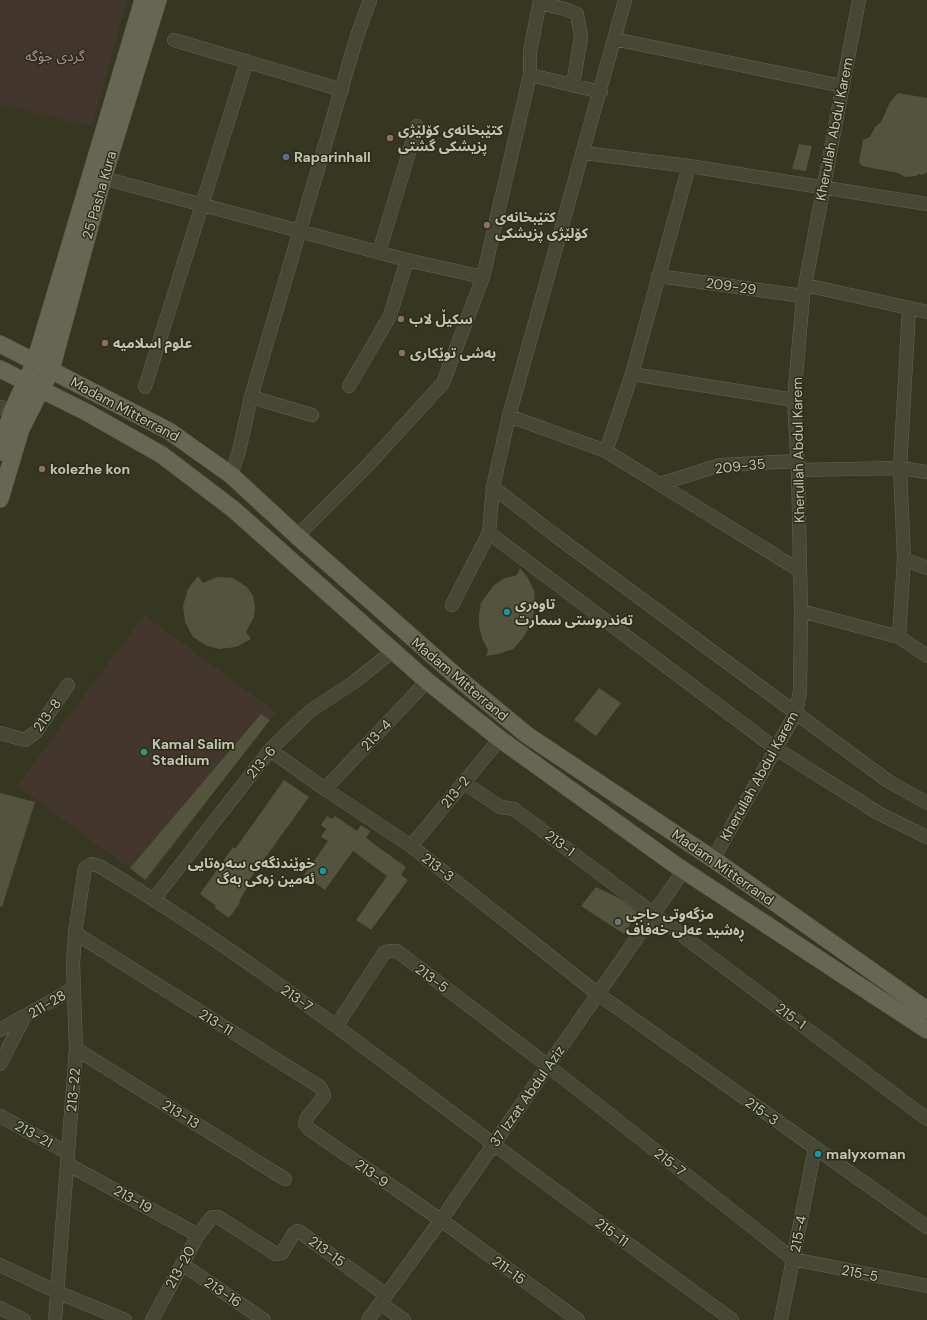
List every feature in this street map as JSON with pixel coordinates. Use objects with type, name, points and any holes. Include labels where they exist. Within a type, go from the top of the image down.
[{"type":"main road","name":"25 Pasha Kura","points":[[0,452],[6,409],[35,362],[143,0]]},
{"type":"main road","name":"25 Pasha Kura","points":[[0,499],[21,429],[51,370],[103,178],[158,0]]},
{"type":"main road","name":"Madam Mitterrand","points":[[0,344],[169,431],[231,475],[297,536],[464,683],[527,735],[712,859],[927,1010]]},
{"type":"main road","name":"Madam Mitterrand","points":[[0,369],[88,413],[162,455],[233,509],[427,681],[500,739],[684,870],[927,1030]]},
{"type":"main road","points":[[906,1016],[911,1027],[927,1041]]},
{"type":"street","points":[[231,475],[239,451],[251,397],[370,0]]},
{"type":"street","points":[[452,605],[489,533],[493,487],[509,416],[601,92],[625,0]]},
{"type":"street","name":"Kherullah Abdul Karem","points":[[712,859],[796,712],[800,691],[801,611],[798,466],[794,400],[804,290],[858,0]]},
{"type":"street","points":[[297,536],[368,465],[443,383],[483,277],[530,75],[530,52],[540,1],[577,14],[581,37],[573,85]]},
{"type":"street","points":[[174,40],[342,90]]},
{"type":"street","points":[[614,40],[842,86]]},
{"type":"street","points":[[146,386],[247,61]]},
{"type":"street","points":[[530,75],[601,92]]},
{"type":"street","points":[[379,252],[417,126]]},
{"type":"street","points":[[584,152],[823,186],[927,204]]},
{"type":"street","points":[[606,451],[632,374],[689,166]]},
{"type":"street","points":[[103,178],[301,230],[407,260],[483,277]]},
{"type":"street","points":[[349,386],[390,316],[407,260]]},
{"type":"street","name":"209-29","points":[[658,276],[804,290],[927,312]]},
{"type":"street","points":[[899,637],[904,559],[900,468],[909,308]]},
{"type":"street","points":[[632,374],[794,400]]},
{"type":"street","points":[[251,397],[312,415]]},
{"type":"street","points":[[509,416],[606,451],[800,570]]},
{"type":"street","name":"209-35","points":[[660,484],[720,465],[900,468],[927,472]]},
{"type":"street","points":[[493,487],[552,533],[888,781],[927,803]]},
{"type":"street","points":[[489,533],[775,748],[880,814],[927,837]]},
{"type":"street","points":[[904,559],[927,568]]},
{"type":"street","points":[[801,611],[899,637],[927,656]]},
{"type":"street","name":"213-6","points":[[154,898],[270,750],[310,711],[354,682],[393,651]]},
{"type":"street","name":"213-4","points":[[325,789],[427,681]]},
{"type":"street","name":"213-8","points":[[0,733],[25,740],[36,732],[68,685]]},
{"type":"street","name":"213-2","points":[[411,846],[500,739]]},
{"type":"street","name":"213-3","points":[[270,750],[325,789],[411,846],[598,994]]},
{"type":"street","name":"213-1","points":[[463,782],[500,807],[514,809],[654,913]]},
{"type":"street","name":"213-7","points":[[92,864],[99,866],[154,898],[337,1025],[493,1144]]},
{"type":"street","name":"213-22","points":[[55,1320],[76,1049],[74,988],[75,933],[85,868],[92,864]]},
{"type":"street","name":"37 Izzat Abdul Aziz","points":[[368,1320],[441,1220],[684,870]]},
{"type":"street","name":"215-1","points":[[654,913],[927,1119]]},
{"type":"street","name":"213-11","points":[[75,933],[320,1087],[324,1096],[306,1119],[305,1124]]},
{"type":"street","name":"213-5","points":[[337,1025],[384,953],[397,951],[547,1066]]},
{"type":"street","name":"211-28","points":[[0,1064],[25,1016],[74,988]]},
{"type":"street","name":"215-3","points":[[598,994],[927,1227]]},
{"type":"street","points":[[0,1030],[25,1016]]},
{"type":"street","name":"213-13","points":[[76,1049],[285,1179]]},
{"type":"street","name":"215-7","points":[[547,1066],[793,1259]]},
{"type":"street","name":"213-21","points":[[0,1116],[68,1158]]},
{"type":"street","name":"213-9","points":[[305,1124],[441,1220]]},
{"type":"street","name":"215-11","points":[[493,1144],[732,1320]]},
{"type":"street","name":"215-4","points":[[781,1320],[815,1148]]},
{"type":"street","name":"213-19","points":[[68,1158],[198,1235]]},
{"type":"street","name":"213-20","points":[[152,1320],[198,1235],[212,1217]]},
{"type":"street","name":"213-15","points":[[212,1217],[218,1217],[276,1254],[282,1253],[296,1231],[300,1232],[383,1299]]},
{"type":"street","name":"211-15","points":[[441,1220],[578,1320]]},
{"type":"street","name":"215-5","points":[[793,1259],[927,1286]]},
{"type":"street","name":"213-16","points":[[182,1264],[264,1320]]},
{"type":"street","points":[[0,1265],[57,1292],[125,1320]]},
{"type":"street","points":[[383,1299],[404,1320]]},
{"type":"street","points":[[0,1308],[24,1320]]},
{"type":"green space","name":"گردی جۆگە","points":[[0,0],[127,0],[92,127],[0,104]]},
{"type":"green space","name":"Kamal Salim Stadium","points":[[144,615],[276,712],[147,881],[17,786]]},
{"type":"building","points":[[898,93],[927,98],[927,172],[923,175],[918,174],[916,176],[905,177],[898,173],[862,166],[859,162],[863,140],[870,137],[875,127],[881,122],[890,102]]},
{"type":"building","points":[[799,144],[812,146],[806,171],[792,169]]},
{"type":"building","name":"تاوەری تەندروستی سمارت","points":[[520,568],[528,578],[534,591],[535,606],[532,622],[523,638],[513,649],[499,654],[486,656],[488,650],[482,638],[479,627],[481,603],[493,586],[503,579],[517,575]]},
{"type":"building","points":[[198,576],[203,583],[217,577],[233,578],[247,587],[253,596],[255,607],[254,617],[246,632],[251,639],[236,647],[220,649],[207,646],[193,637],[185,622],[183,606],[188,589]]},
{"type":"building","points":[[599,688],[621,703],[596,736],[574,720]]},
{"type":"building","points":[[261,714],[270,720],[145,880],[130,868]]},
{"type":"building","points":[[284,780],[309,797],[247,883],[249,884],[239,902],[240,903],[229,918],[215,908],[216,906],[200,894],[233,847],[235,849]]},
{"type":"building","points":[[0,793],[35,802],[2,907],[0,906]]},
{"type":"building","name":"خوێندنگەی سەرەتایی ئەمین زەکی بەگ","points":[[327,816],[332,819],[335,816],[357,831],[361,825],[370,831],[366,838],[406,867],[401,875],[408,880],[371,930],[356,920],[387,876],[353,851],[325,890],[304,875],[328,841],[321,837],[326,829],[321,825]]},
{"type":"building","name":"مزگەوتی حاجی ڕەشید عەلی خەفاف","points":[[596,887],[621,899],[638,912],[624,934],[581,906]]},
{"type":"place","name":"کتێبخانەی کۆلێژی پزیشکی گشتی","points":[[390,138]]},
{"type":"place","name":"Raparinhall","points":[[286,157]]},
{"type":"place","name":"كتێبخانە‌ی كۆلێژی پزیشكی","points":[[487,225]]},
{"type":"place","name":"سكیڵ لاب","points":[[401,319]]},
{"type":"place","name":"علوم اسلاميه","points":[[105,343]]},
{"type":"place","name":"بە‌شی توێكاری","points":[[402,353]]},
{"type":"place","name":"kolezhe kon","points":[[42,469]]},
{"type":"place","name":"تاوەری تەندروستی سمارت","points":[[507,612]]},
{"type":"place","name":"Kamal Salim Stadium","points":[[144,752]]},
{"type":"place","name":"خوێندنگەی سەرەتایی ئەمین زەکی بەگ","points":[[323,871]]},
{"type":"place","name":"مزگەوتی حاجی ڕەشید عەلی خەفاف","points":[[618,922]]},
{"type":"place","name":"malyxoman","points":[[818,1154]]}]
